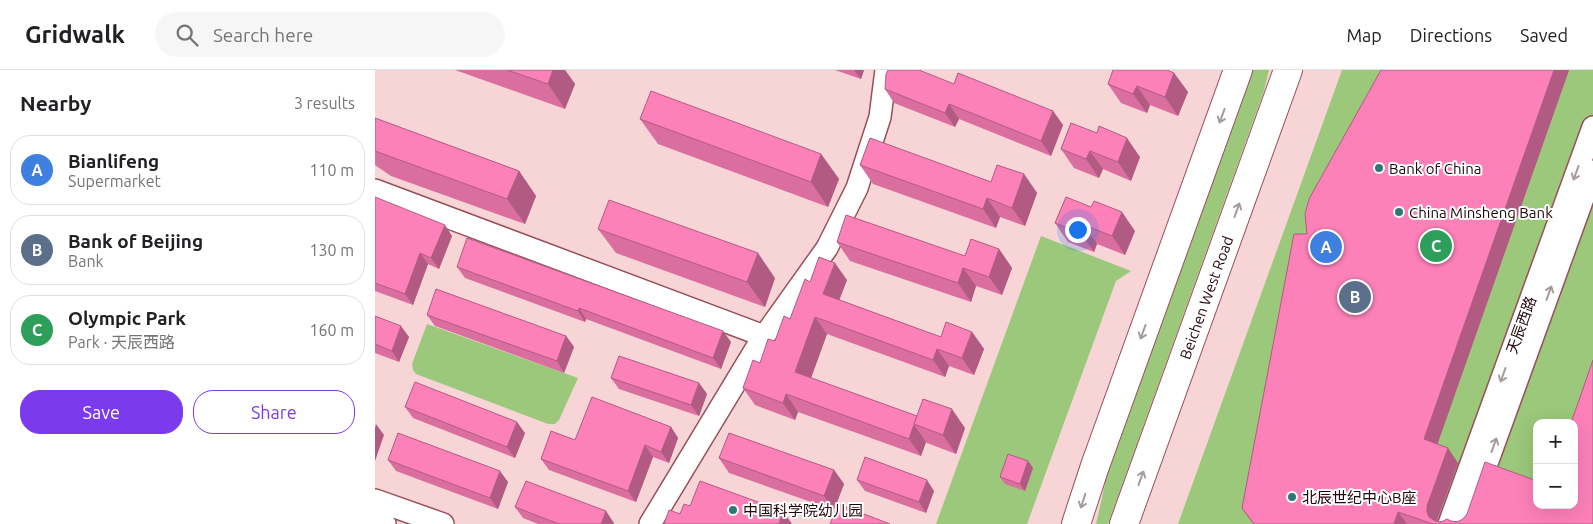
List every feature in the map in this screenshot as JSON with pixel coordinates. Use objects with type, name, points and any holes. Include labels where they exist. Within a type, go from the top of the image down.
[{"type":"main road","points":[[1076,524],[1095,466],[1238,70]]},
{"type":"main road","name":"Beichen West Road","points":[[1124,524],[1288,70]]},
{"type":"street","points":[[650,524],[764,336],[827,248],[857,188],[880,117],[886,70]]},
{"type":"street","name":"天辰西路","points":[[1449,524],[1593,127]]},
{"type":"street","name":"天辰西路","points":[[1465,524],[1593,171]]},
{"type":"street","points":[[375,190],[764,336]]},
{"type":"street","points":[[375,500],[443,524]]},
{"type":"street","points":[[375,511],[410,524]]},
{"type":"street","points":[[375,520],[385,524]]},
{"type":"green space","points":[[1251,70],[1269,70],[1264,91],[1108,524],[1096,524],[1108,471]]},
{"type":"green space","points":[[1342,70],[1593,70],[1593,524],[1178,524]]},
{"type":"green space","points":[[1041,236],[1131,271],[1116,281],[1027,524],[936,524]]},
{"type":"green space","points":[[427,324],[578,378],[559,420],[555,424],[548,424],[416,374],[412,364]]},
{"type":"building","points":[[507,70],[553,70],[548,84]]},
{"type":"building","points":[[888,70],[919,70],[954,84],[958,73],[1053,111],[1041,141],[949,104],[945,113],[885,89]]},
{"type":"building","points":[[1113,70],[1167,70],[1174,73],[1165,97],[1137,86],[1133,94],[1108,84]]},
{"type":"building","points":[[1381,70],[1554,70],[1424,439],[1448,448],[1427,506],[1427,512],[1429,517],[1435,521],[1441,522],[1447,519],[1457,522],[1463,519],[1467,514],[1485,462],[1533,480],[1533,509],[1578,509],[1578,419],[1572,419],[1593,360],[1593,524],[1433,524],[1398,512],[1394,524],[1254,524],[1242,508],[1294,234],[1307,234],[1305,214],[1309,199]]},
{"type":"building","points":[[651,91],[821,154],[811,182],[640,119]]},
{"type":"building","points":[[375,118],[519,171],[507,199],[375,151]]},
{"type":"building","points":[[1071,123],[1097,133],[1099,126],[1127,138],[1118,162],[1090,151],[1086,159],[1061,149]]},
{"type":"building","points":[[870,138],[991,182],[997,165],[1024,174],[1012,208],[987,198],[983,209],[860,165]]},
{"type":"building","points":[[375,197],[445,225],[431,258],[420,253],[405,294],[375,283]]},
{"type":"building","points":[[1066,197],[1091,207],[1094,201],[1122,212],[1112,236],[1084,225],[1081,233],[1055,223]]},
{"type":"building","points":[[609,200],[758,253],[747,282],[598,229]]},
{"type":"building","points":[[846,215],[965,256],[971,239],[999,249],[989,277],[963,268],[958,283],[837,242]]},
{"type":"building","points":[[467,238],[723,331],[713,358],[579,308],[578,311],[457,267]]},
{"type":"building","points":[[819,257],[835,263],[823,294],[941,337],[946,322],[972,332],[962,358],[937,349],[933,360],[815,317],[795,372],[917,416],[909,439],[786,394],[783,403],[743,388],[753,360],[760,363],[768,339],[775,341],[784,316],[790,319],[805,279],[810,282]]},
{"type":"building","points":[[436,289],[566,336],[557,361],[427,315]]},
{"type":"building","points":[[375,316],[401,326],[392,351],[375,344]]},
{"type":"building","points":[[619,356],[699,383],[691,405],[611,378]]},
{"type":"building","points":[[415,382],[517,422],[507,447],[405,407]]},
{"type":"building","points":[[592,397],[671,427],[661,452],[645,445],[628,491],[541,459],[551,431],[575,440]]},
{"type":"building","points":[[923,399],[952,409],[943,435],[914,424]]},
{"type":"building","points":[[398,433],[500,471],[490,498],[388,460]]},
{"type":"building","points":[[729,433],[834,470],[824,496],[719,458]]},
{"type":"building","points":[[1008,454],[1028,461],[1020,484],[1000,477]]},
{"type":"building","points":[[865,457],[927,480],[919,502],[857,480]]},
{"type":"building","points":[[526,481],[606,511],[601,524],[559,524],[515,507]]},
{"type":"building","name":"中国科学院幼儿园","points":[[700,481],[783,511],[779,524],[664,524],[669,510],[680,514],[684,504],[690,506]]},
{"type":"building","points":[[838,504],[890,524],[830,524]]},
{"type":"place","name":"Bank of China","points":[[1379,168]]},
{"type":"place","name":"China Minsheng Bank","points":[[1399,212]]},
{"type":"place","name":"Olympic Park","points":[[1436,246]]},
{"type":"place","name":"Bianlifeng","points":[[1326,247]]},
{"type":"place","name":"Bank of Beijing","points":[[1355,297]]},
{"type":"place","name":"北辰世纪中心B座","points":[[1292,497]]},
{"type":"place","name":"中国科学院幼儿园","points":[[733,510]]}]
